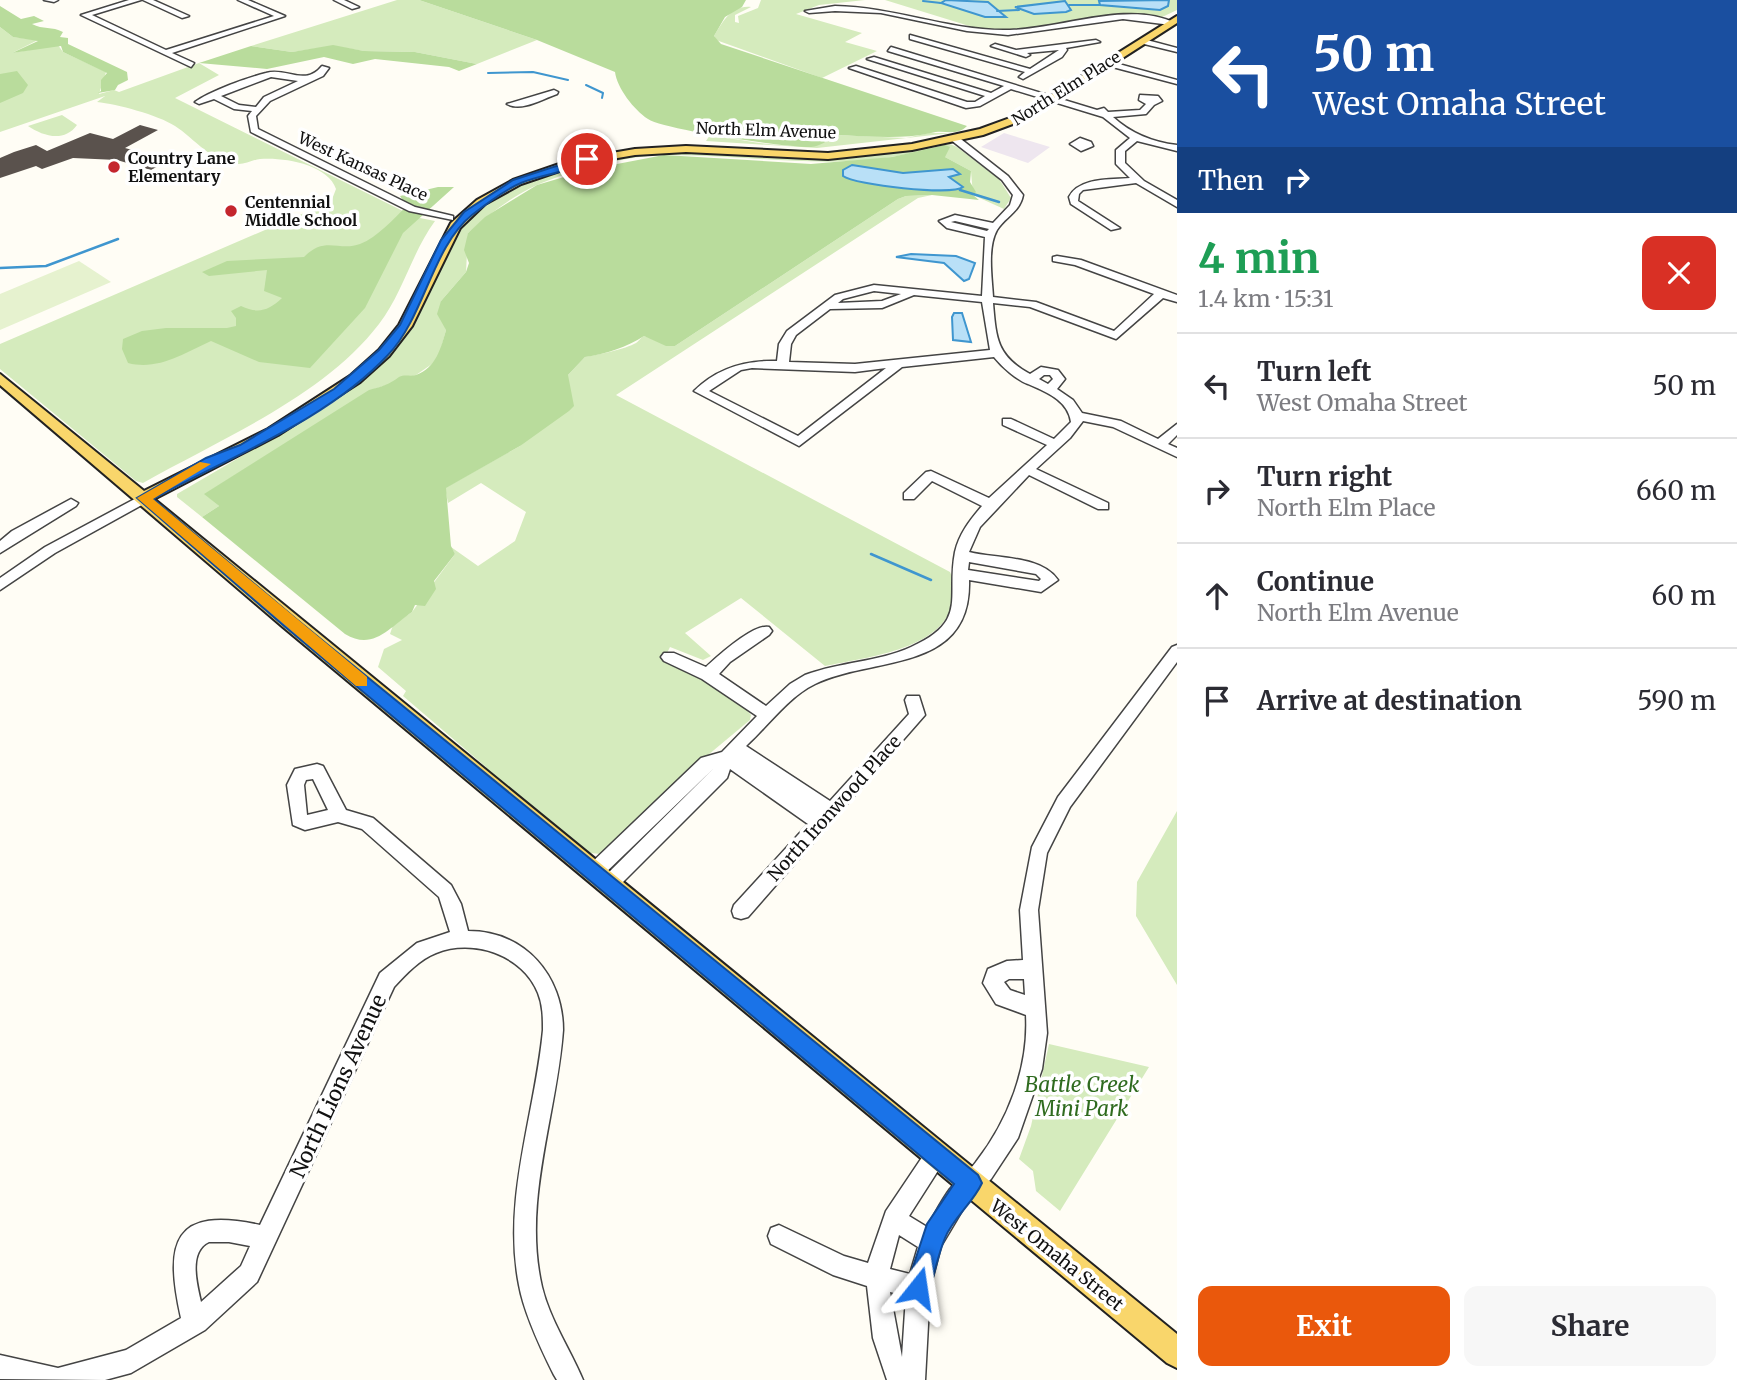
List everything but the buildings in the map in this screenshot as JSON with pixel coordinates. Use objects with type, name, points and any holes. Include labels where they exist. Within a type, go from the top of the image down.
[{"type":"main road","name":"North Elm Place","points":[[954,138],[1008,124],[1174,21]]},
{"type":"main road","name":"North Elm Avenue","points":[[144,498],[211,461],[244,448],[321,404],[371,365],[405,326],[456,219],[498,191],[550,166],[594,153],[657,148],[832,151],[954,138]]},
{"type":"main road","name":"West Omaha Street","points":[[0,378],[601,879],[1177,1353]]},
{"type":"street","points":[[137,0],[85,15],[191,65]]},
{"type":"street","points":[[147,0],[185,16]]},
{"type":"street","points":[[165,53],[281,16],[242,0]]},
{"type":"street","points":[[338,0],[355,7]]},
{"type":"street","points":[[809,12],[825,5],[881,1],[945,21],[1001,33],[1127,16],[1174,21]]},
{"type":"street","points":[[945,21],[853,68],[966,105],[978,104],[1062,53],[1060,46]]},
{"type":"street","points":[[1066,25],[1076,31]]},
{"type":"street","points":[[913,37],[1032,72]]},
{"type":"street","points":[[1016,52],[1096,42],[1086,37]]},
{"type":"street","points":[[1145,39],[1177,48]]},
{"type":"street","points":[[995,46],[1049,61]]},
{"type":"street","points":[[893,48],[1055,97],[1106,116],[1143,112],[1151,103]]},
{"type":"street","points":[[871,59],[993,96]]},
{"type":"street","points":[[1108,63],[1177,82]]},
{"type":"street","points":[[215,96],[237,107],[255,109],[277,93],[325,68]]},
{"type":"street","points":[[199,102],[270,74],[305,80]]},
{"type":"street","points":[[511,104],[522,104],[554,92]]},
{"type":"street","name":"West Kansas Place","points":[[255,109],[251,122],[254,130],[264,136],[412,209],[456,219]]},
{"type":"street","points":[[1106,116],[1119,130],[1136,138],[1177,148]]},
{"type":"street","points":[[601,879],[721,773],[728,754],[808,680],[905,654],[934,642],[959,611],[964,595],[962,556],[970,531],[992,505],[1077,423],[1078,416],[1069,401],[1029,381],[1010,368],[997,353],[991,335],[993,231],[1016,206],[1018,198],[1016,191],[954,138]]},
{"type":"street","points":[[1136,138],[1126,144],[1104,150],[1127,172],[1177,204]]},
{"type":"street","points":[[1115,228],[1079,206],[1074,197],[1077,190],[1085,186],[1138,180]]},
{"type":"street","points":[[1057,259],[1077,262],[1177,299]]},
{"type":"street","points":[[783,364],[785,344],[791,333],[828,306],[855,291],[895,288],[1039,306],[1116,336],[1162,293]]},
{"type":"street","points":[[828,306],[861,307],[892,302],[912,292]]},
{"type":"street","points":[[900,363],[799,442],[700,391],[743,366],[783,364],[850,368],[997,353]]},
{"type":"street","points":[[840,410],[851,389],[850,368]]},
{"type":"street","points":[[1029,381],[1041,371],[1054,372],[1060,377],[1049,390]]},
{"type":"street","points":[[1078,416],[1117,424],[1177,453]]},
{"type":"street","points":[[1007,422],[1055,444]]},
{"type":"street","points":[[1159,445],[1177,428]]},
{"type":"street","points":[[1028,470],[1103,506]]},
{"type":"street","points":[[909,496],[931,475],[992,505]]},
{"type":"street","points":[[0,585],[50,550],[144,498]]},
{"type":"street","points":[[0,548],[17,534],[71,503]]},
{"type":"street","points":[[962,556],[1040,570],[1051,580],[1041,587],[962,574]]},
{"type":"street","points":[[708,675],[725,658],[764,631]]},
{"type":"street","points":[[913,1380],[918,1288],[931,1242],[958,1196],[993,1158],[1018,1114],[1036,1052],[1030,926],[1032,883],[1038,853],[1049,826],[1064,802],[1177,652]]},
{"type":"street","points":[[669,657],[708,675],[768,715]]},
{"type":"street","name":"North Ironwood Place","points":[[741,911],[910,724],[917,715],[913,700]]},
{"type":"street","points":[[728,754],[826,817]]},
{"type":"street","points":[[338,815],[366,822],[445,891],[464,939],[496,943],[522,957],[542,979],[552,1007],[552,1038],[525,1202],[530,1283],[559,1364],[571,1380]]},
{"type":"street","name":"North Lions Avenue","points":[[0,1367],[58,1380],[131,1361],[194,1324],[248,1275],[387,980],[409,958],[437,943],[464,939]]},
{"type":"street","points":[[1033,970],[1007,970],[995,976],[993,983],[1003,997],[1036,1009]]},
{"type":"street","points":[[900,1380],[887,1352],[876,1276],[882,1244],[894,1219],[937,1156]]},
{"type":"street","points":[[894,1219],[931,1242]]},
{"type":"street","points":[[194,1324],[185,1283],[188,1250],[192,1241],[207,1231],[219,1230],[267,1238]]},
{"type":"street","points":[[779,1236],[841,1267],[918,1288]]},
{"type":"shaded area","points":[[1004,133],[1050,147],[1028,163],[981,147]]},
{"type":"green space","points":[[397,0],[419,0],[537,40],[477,64],[415,52],[364,51],[333,46],[292,52],[251,46]]},
{"type":"green space","points":[[419,0],[746,0],[742,7],[725,17],[714,36],[721,44],[967,126],[954,132],[907,136],[834,135],[811,147],[677,128],[643,115],[623,92],[615,72],[537,40]]},
{"type":"green space","points":[[761,0],[865,0],[819,5],[796,14],[862,33],[845,42],[877,51],[822,78],[716,40],[714,36],[728,16],[738,9],[751,7],[735,15],[735,22],[739,23],[738,16],[758,8]]},
{"type":"green space","points":[[885,0],[1177,0],[1177,10],[1158,19],[1113,16],[1000,31],[979,29]]},
{"type":"green space","points":[[0,6],[21,19],[34,16],[44,21],[32,24],[63,32],[60,37],[68,38],[68,44],[127,72],[128,80],[118,85],[115,90],[98,93],[101,91],[101,80],[107,73],[63,52],[61,46],[12,53],[38,41],[13,37],[0,27]]},
{"type":"green space","points":[[0,27],[13,37],[38,40],[12,53],[58,45],[63,52],[106,72],[99,94],[114,90],[119,92],[199,63],[219,75],[175,98],[415,217],[435,221],[395,299],[379,324],[356,350],[301,395],[143,483],[136,481],[0,369],[0,344],[309,211],[324,201],[331,202],[336,189],[324,173],[304,164],[270,159],[239,164],[221,160],[168,122],[137,111],[97,102],[105,96],[0,132]]},
{"type":"green space","points":[[333,45],[364,51],[415,52],[477,64],[459,71],[449,67],[375,59],[353,64],[324,57],[267,69],[199,63],[251,46],[292,52]]},
{"type":"green space","points":[[17,71],[28,85],[23,93],[0,103],[0,74]]},
{"type":"green space","points":[[62,115],[77,125],[72,131],[60,136],[40,133],[28,126]]},
{"type":"green space","points":[[929,133],[951,133],[817,148],[706,141],[710,135],[794,146],[810,145],[834,135],[906,138]]},
{"type":"green space","points":[[950,144],[957,147],[999,179],[1011,198],[1004,209],[973,195],[971,171],[945,157],[940,145]]},
{"type":"green space","points":[[938,145],[872,160],[838,162],[652,156],[601,164],[537,185],[501,206],[468,233],[466,272],[441,301],[446,330],[439,356],[432,364],[416,375],[369,391],[205,494],[219,506],[202,517],[177,497],[177,494],[331,404],[376,366],[460,227],[510,190],[538,177],[567,167],[629,155],[705,152],[821,158]]},
{"type":"green space","points":[[945,145],[950,147],[945,157],[971,171],[970,182],[976,192],[973,195],[979,200],[932,195],[898,199],[675,346],[666,346],[644,336],[616,350],[585,357],[568,375],[574,406],[569,411],[520,446],[446,488],[451,546],[455,554],[434,581],[436,589],[425,606],[415,605],[412,612],[380,635],[364,640],[345,634],[202,517],[219,506],[204,494],[369,390],[401,376],[416,375],[428,368],[437,357],[446,330],[437,314],[441,301],[466,272],[469,263],[464,250],[468,233],[485,217],[537,185],[591,169],[664,155],[811,164],[892,157]]},
{"type":"green space","points":[[438,187],[454,187],[403,233],[365,308],[310,368],[259,362],[211,341],[160,363],[128,363],[122,349],[123,339],[142,331],[166,328],[236,326],[236,318],[231,311],[241,306],[263,310],[282,298],[264,291],[267,270],[209,276],[202,272],[227,261],[304,257],[312,250],[325,245],[360,244],[379,232],[407,206],[400,196]]},
{"type":"green space","points":[[932,195],[918,198],[616,395],[950,572],[953,593],[949,612],[939,627],[905,647],[825,666],[741,598],[685,633],[711,656],[703,660],[670,647],[663,661],[733,698],[751,715],[750,720],[702,760],[602,854],[589,853],[488,778],[486,767],[403,696],[406,691],[378,667],[384,649],[402,640],[390,634],[393,625],[412,612],[455,554],[451,547],[478,566],[515,541],[526,512],[481,483],[448,503],[445,488],[520,446],[568,375],[585,357],[626,347],[644,336],[675,346],[898,199]]},
{"type":"green space","points":[[79,261],[111,282],[0,330],[0,294]]},
{"type":"green space","points":[[1177,811],[1177,985],[1136,916],[1137,882]]},
{"type":"green space","name":"Battle Creek Mini Park","points":[[1049,1044],[1149,1067],[1060,1211],[1036,1191],[1033,1171],[1019,1159],[1031,1126]]},
{"type":"water","points":[[946,0],[988,2],[1006,17],[985,17],[941,3]]},
{"type":"water","points":[[1169,0],[1168,6],[1160,10],[1100,5],[1099,1]]},
{"type":"water","points":[[1065,1],[1071,10],[1066,12],[1034,14],[1015,7]]},
{"type":"water","points":[[852,165],[903,173],[953,169],[960,174],[949,177],[963,187],[923,190],[865,183],[843,176],[843,170]]},
{"type":"water","points":[[911,254],[956,256],[975,263],[969,279],[964,281],[944,263],[896,257]]},
{"type":"water","points":[[954,313],[962,313],[971,342],[953,340]]},
{"type":"waterway","points":[[923,1],[941,3]]},
{"type":"waterway","points":[[1069,5],[1100,5]]},
{"type":"waterway","points":[[997,11],[1019,10]]},
{"type":"waterway","points":[[488,73],[533,72],[568,80]]},
{"type":"waterway","points":[[586,85],[603,93],[602,98]]},
{"type":"waterway","points":[[960,190],[999,202]]},
{"type":"waterway","points":[[0,268],[46,266],[118,239]]},
{"type":"waterway","points":[[871,554],[931,580]]},
{"type":"slow traffic","points":[[205,464],[144,498],[362,682]]},
{"type":"place","name":"Country Lane Elementary","points":[[114,167]]},
{"type":"place","name":"Centennial Middle School","points":[[231,211]]},
{"type":"route","points":[[587,159],[517,182],[481,202],[467,214],[446,240],[405,326],[384,353],[355,379],[299,417],[144,498],[289,622],[971,1183],[958,1196],[935,1232],[918,1288]]}]
